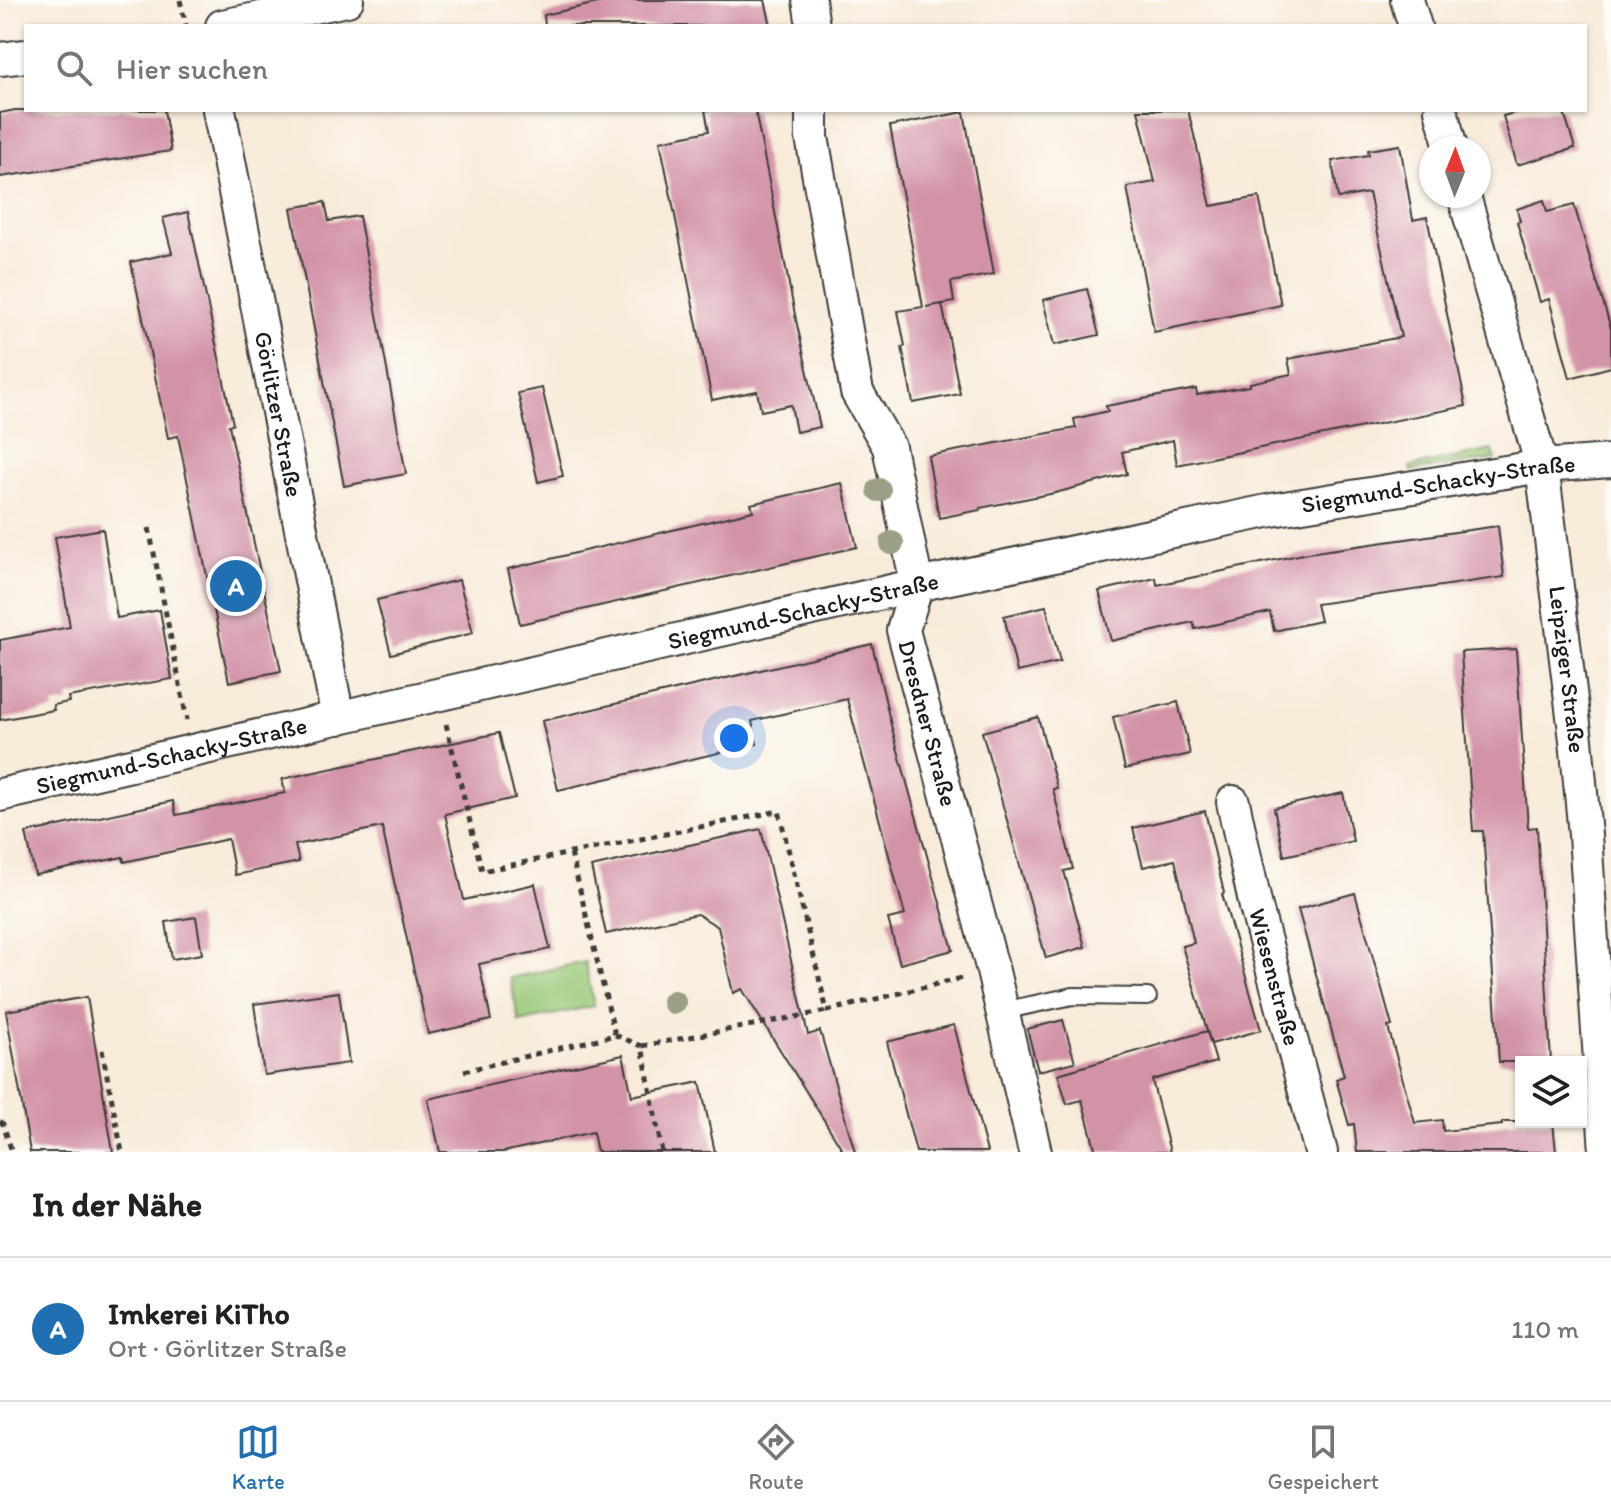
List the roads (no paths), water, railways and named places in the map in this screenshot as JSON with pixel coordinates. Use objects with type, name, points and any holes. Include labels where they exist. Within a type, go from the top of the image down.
[{"type":"street","points":[[232,24],[347,0]]},
{"type":"street","points":[[809,0],[813,24]]},
{"type":"street","points":[[1407,0],[1414,24]]},
{"type":"street","points":[[0,59],[24,56]]},
{"type":"street","name":"Görlitzer Straße","points":[[219,112],[338,718]]},
{"type":"street","name":"Dresdner Straße","points":[[812,112],[812,137],[857,392],[889,447],[917,585],[903,630],[993,971],[1035,1152]]},
{"type":"street","points":[[1442,112],[1448,136]]},
{"type":"street","name":"Leipziger Straße","points":[[1467,208],[1542,466],[1580,788],[1606,1152]]},
{"type":"street","name":"Siegmund-Schacky-Straße","points":[[0,795],[917,585],[1272,510],[1542,466],[1611,461]]},
{"type":"street","name":"Wiesenstraße","points":[[1233,802],[1256,907],[1321,1152]]},
{"type":"lane","points":[[1002,1011],[1073,996],[1148,997]]},
{"type":"place","name":"Imkerei KiTho","points":[[236,586]]}]
